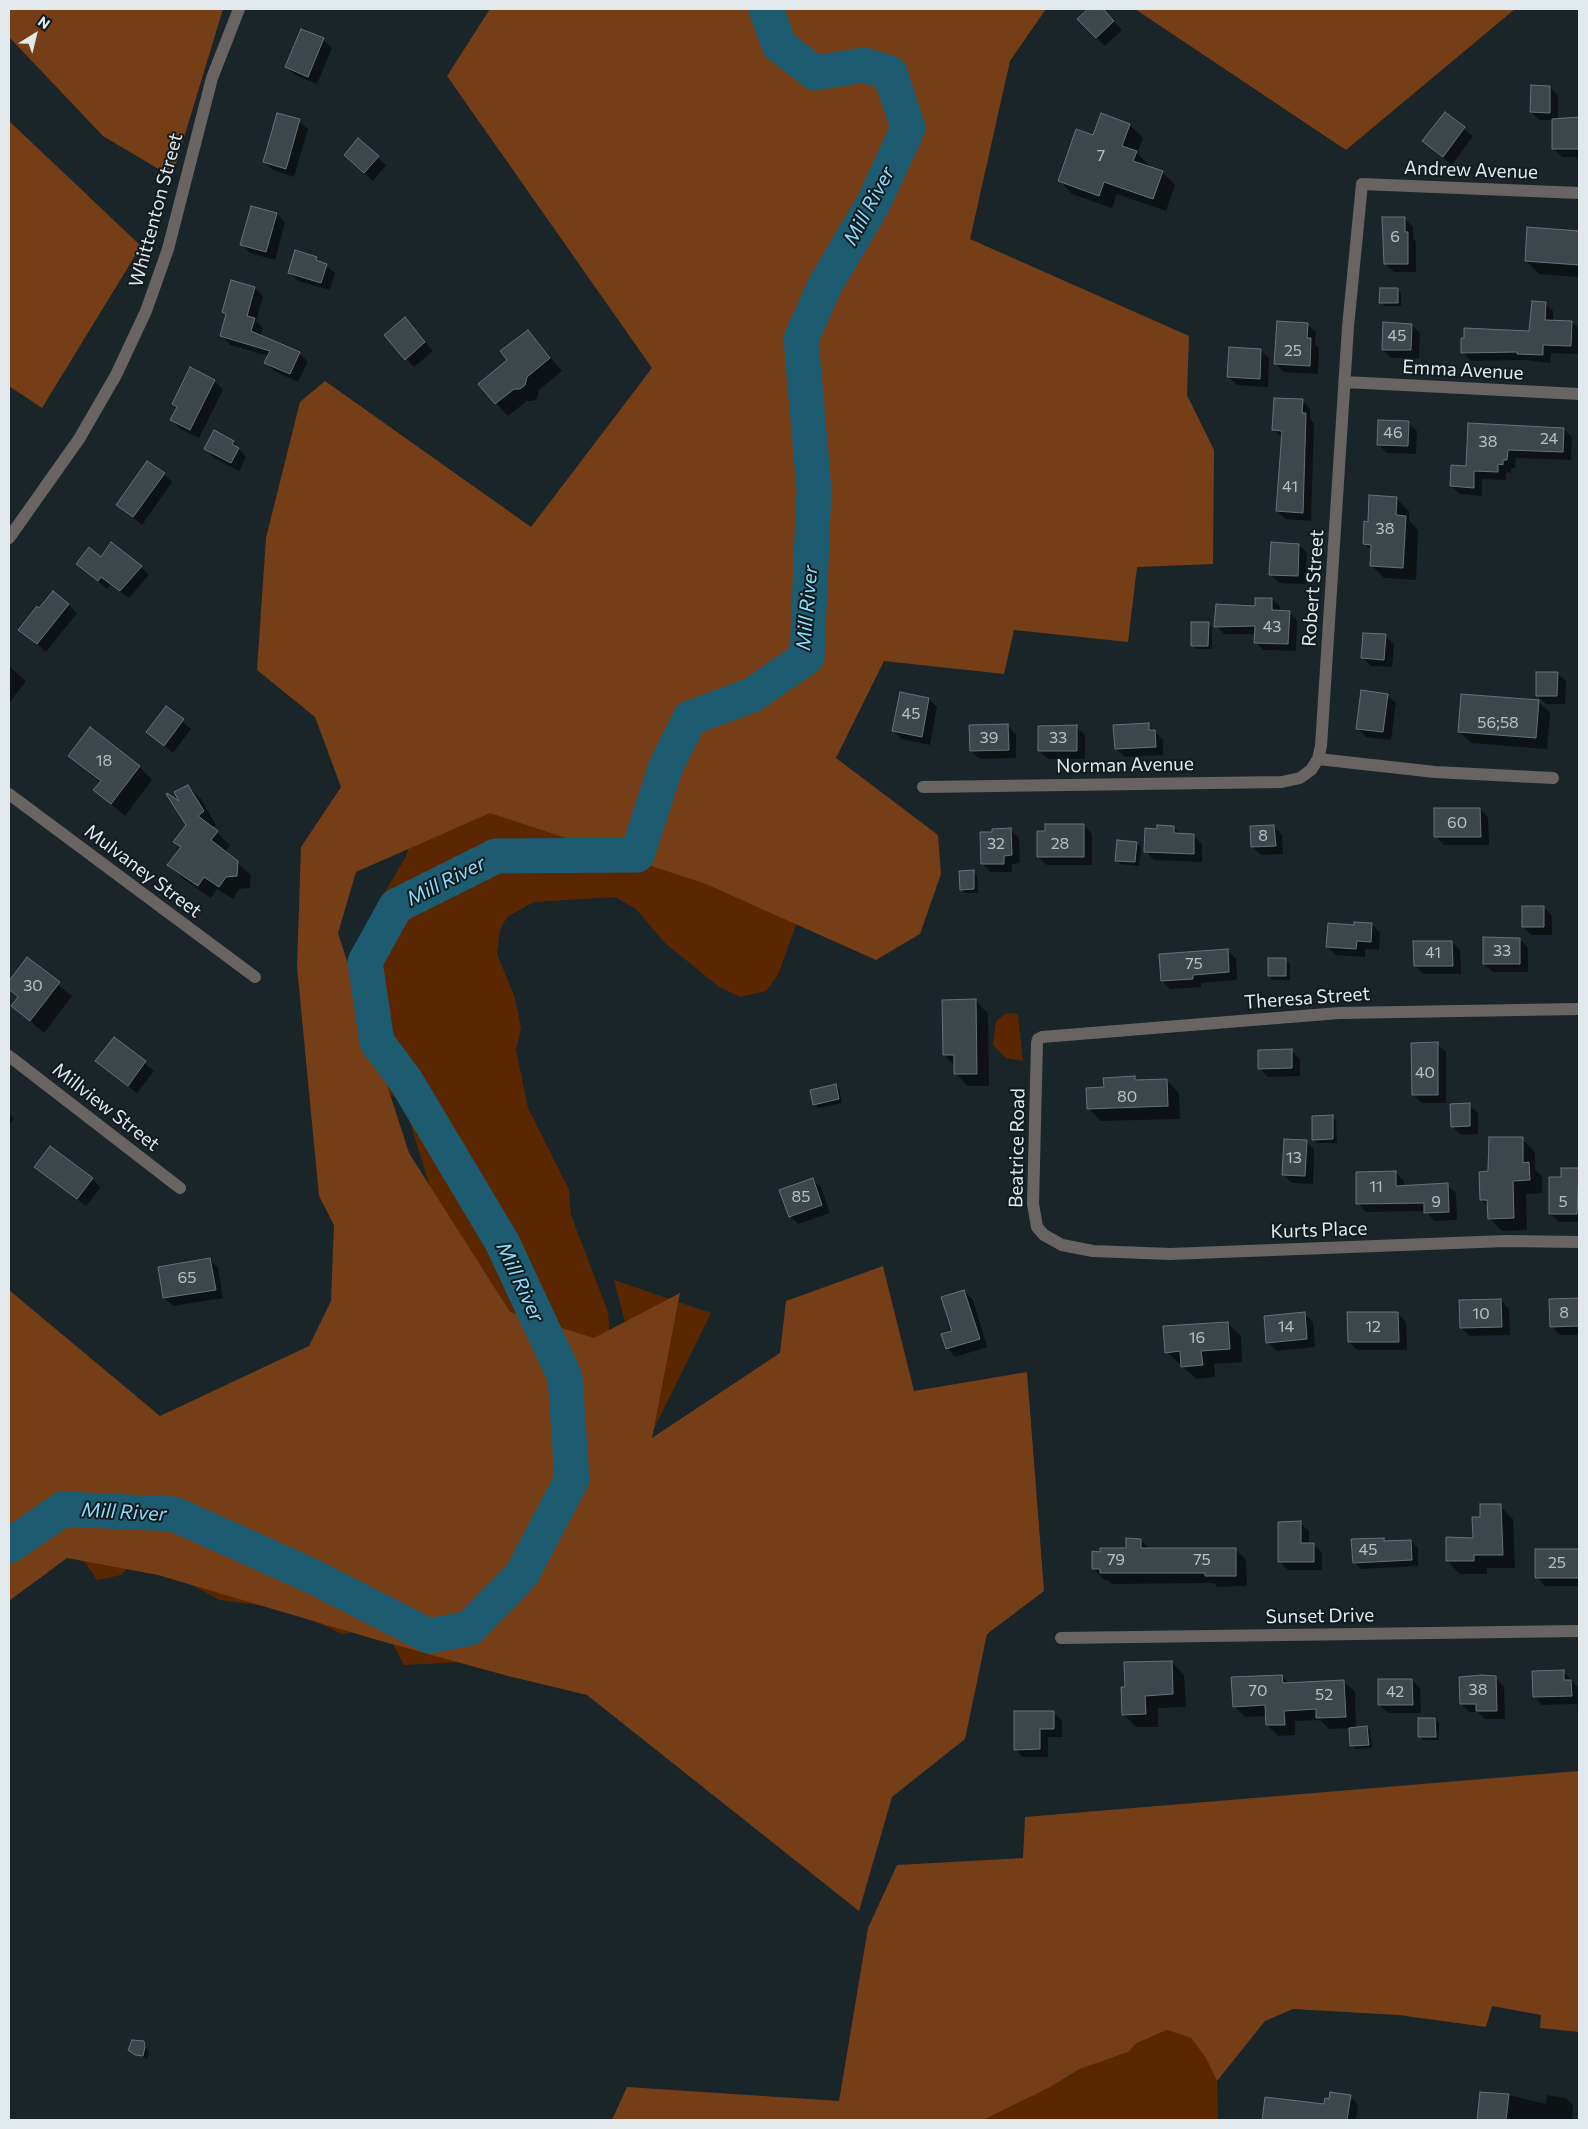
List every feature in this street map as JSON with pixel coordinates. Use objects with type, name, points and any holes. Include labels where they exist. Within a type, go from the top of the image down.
[{"type":"street","name":"Whittenton Street","points":[[9,538],[84,431],[116,375],[143,319],[168,249],[212,78],[239,9]]},
{"type":"street","name":"Andrew Avenue","points":[[1362,184],[1579,193]]},
{"type":"street","name":"Robert Street","points":[[1318,759],[1321,746],[1348,327],[1362,184]]},
{"type":"street","name":"Emma Avenue","points":[[1345,382],[1579,394]]},
{"type":"street","points":[[1318,759],[1435,772],[1553,778]]},
{"type":"street","name":"Norman Avenue","points":[[924,787],[1282,782],[1300,778],[1312,770],[1318,759]]},
{"type":"street","name":"Mulvaney Street","points":[[9,794],[256,977]]},
{"type":"street","name":"Theresa Street","points":[[1038,1039],[1339,1013],[1579,1009]]},
{"type":"street","name":"Beatrice Road","points":[[1038,1039],[1033,1215],[1037,1227],[1044,1234],[1062,1245]]},
{"type":"street","name":"Millview Street","points":[[9,1056],[180,1188]]},
{"type":"street","name":"Kurts Place","points":[[1062,1245],[1093,1251],[1170,1254],[1505,1241],[1579,1242]]},
{"type":"street","name":"Sunset Drive","points":[[1061,1638],[1579,1631]]},
{"type":"shaded area","points":[[9,9],[223,9],[172,177],[103,136],[9,37]]},
{"type":"shaded area","points":[[490,9],[1046,9],[1010,61],[970,239],[1189,336],[1187,395],[1214,450],[1213,564],[1137,567],[1128,642],[1014,630],[1004,674],[884,661],[836,758],[938,835],[941,874],[920,934],[876,960],[706,884],[490,813],[356,872],[338,933],[409,1153],[510,1312],[594,1338],[680,1293],[652,1438],[780,1353],[786,1301],[883,1266],[914,1391],[1027,1372],[1044,1591],[987,1634],[965,1739],[892,1797],[859,1911],[587,1695],[508,1676],[374,1639],[158,1575],[67,1558],[9,1601],[9,1290],[160,1416],[309,1346],[331,1301],[334,1225],[319,1196],[297,967],[301,847],[341,787],[315,717],[257,670],[266,538],[300,402],[325,381],[531,527],[652,368],[447,76]]},
{"type":"shaded area","points":[[1135,9],[1515,9],[1346,150]]},
{"type":"shaded area","points":[[9,121],[141,246],[42,408],[9,386]]},
{"type":"shaded area","points":[[575,150],[802,762],[806,897],[778,975],[766,991],[740,997],[718,986],[665,943],[636,909],[615,897],[534,902],[507,917],[500,930],[497,954],[515,998],[521,1028],[516,1050],[528,1108],[569,1190],[571,1215],[608,1312],[618,1450],[464,1662],[404,1665],[383,1626],[342,1634],[289,1609],[220,1600],[138,1557],[121,1575],[97,1580],[72,1544],[192,1511],[429,1184],[404,1103],[377,1086],[357,1031],[374,944],[373,912],[405,858],[414,832],[738,607]]},
{"type":"shaded area","points":[[1014,1013],[1018,1015],[1023,1061],[1006,1058],[993,1045],[996,1021],[1005,1014]]},
{"type":"shaded area","points":[[614,1280],[711,1313],[653,1431]]},
{"type":"shaded area","points":[[1579,1771],[1579,2032],[1540,2028],[1541,2015],[1492,2006],[1486,2027],[1399,2015],[1293,2009],[1265,2021],[1217,2081],[1206,2058],[1191,2038],[1167,2030],[1137,2043],[1128,2052],[1080,2069],[1050,2087],[983,2120],[612,2120],[627,2087],[839,2101],[868,1928],[897,1865],[1023,1858],[1025,1817]]},
{"type":"shaded area","points":[[1167,2030],[1191,2038],[1206,2058],[1217,2081],[1218,2120],[983,2120],[1080,2069],[1128,2052],[1137,2043]]},
{"type":"building","points":[[1088,9],[1103,9],[1114,21],[1096,38],[1077,19]]},
{"type":"building","points":[[301,29],[324,38],[308,77],[285,67]]},
{"type":"building","points":[[1531,85],[1550,86],[1550,113],[1530,112]]},
{"type":"building","points":[[1445,112],[1465,127],[1443,157],[1422,141]]},
{"type":"building","points":[[277,113],[300,119],[286,169],[263,162]]},
{"type":"building","points":[[1101,113],[1130,124],[1122,146],[1137,151],[1133,161],[1163,171],[1153,199],[1104,182],[1099,196],[1058,181],[1076,129],[1093,135]]},
{"type":"building","points":[[1579,117],[1579,149],[1552,149],[1552,119]]},
{"type":"building","points":[[358,138],[379,156],[364,173],[344,155]]},
{"type":"building","points":[[251,206],[277,213],[266,252],[240,245]]},
{"type":"building","points":[[1382,217],[1405,217],[1405,232],[1408,232],[1408,264],[1384,264]]},
{"type":"building","points":[[1527,227],[1579,231],[1579,265],[1525,261]]},
{"type":"building","points":[[295,250],[317,257],[316,260],[327,264],[321,283],[288,273]]},
{"type":"building","points":[[231,280],[255,287],[247,316],[255,318],[251,331],[300,352],[290,374],[264,363],[270,351],[220,336],[226,314],[222,312]]},
{"type":"building","points":[[1380,288],[1398,288],[1398,303],[1379,303]]},
{"type":"building","points":[[1532,301],[1546,302],[1545,320],[1572,321],[1571,346],[1543,345],[1543,355],[1517,354],[1517,352],[1461,353],[1461,338],[1464,338],[1464,328],[1529,331]]},
{"type":"building","points":[[405,317],[425,342],[405,360],[384,335]]},
{"type":"building","points":[[1277,321],[1308,323],[1307,338],[1311,338],[1310,366],[1274,364]]},
{"type":"building","points":[[1383,322],[1412,324],[1411,350],[1382,350]]},
{"type":"building","points":[[528,330],[550,358],[527,377],[525,385],[520,389],[514,389],[495,404],[478,384],[507,360],[500,351]]},
{"type":"building","points":[[1229,347],[1261,349],[1260,379],[1227,377]]},
{"type":"building","points":[[190,367],[215,380],[190,430],[170,420],[177,407],[172,404]]},
{"type":"building","points":[[1274,398],[1303,399],[1302,413],[1306,413],[1303,513],[1276,511],[1282,431],[1272,430]]},
{"type":"building","points":[[1378,420],[1409,421],[1408,446],[1377,445]]},
{"type":"building","points":[[1468,423],[1564,428],[1563,452],[1508,450],[1507,460],[1503,460],[1503,465],[1498,464],[1498,472],[1474,471],[1474,488],[1450,486],[1451,465],[1466,466]]},
{"type":"building","points":[[214,430],[234,441],[232,444],[239,448],[231,463],[204,449]]},
{"type":"building","points":[[147,461],[165,473],[133,517],[116,505]]},
{"type":"building","points":[[1369,495],[1397,497],[1396,515],[1406,516],[1403,568],[1370,566],[1371,545],[1363,544],[1364,521],[1368,522]]},
{"type":"building","points":[[111,542],[142,566],[120,591],[101,577],[98,581],[76,564],[89,547],[101,557]]},
{"type":"building","points":[[1271,542],[1299,544],[1298,576],[1269,575]]},
{"type":"building","points":[[53,591],[69,604],[37,644],[18,630],[37,606],[39,608]]},
{"type":"building","points":[[1255,598],[1272,598],[1272,610],[1290,611],[1288,644],[1254,643],[1255,626],[1214,627],[1216,604],[1255,606]]},
{"type":"building","points":[[1191,622],[1209,622],[1208,646],[1191,646]]},
{"type":"building","points":[[1363,633],[1386,634],[1384,660],[1361,658]]},
{"type":"building","points":[[1536,672],[1558,672],[1557,696],[1536,696]]},
{"type":"building","points":[[1361,690],[1388,694],[1383,732],[1356,729]]},
{"type":"building","points":[[900,692],[929,698],[922,737],[892,731]]},
{"type":"building","points":[[1461,694],[1539,700],[1536,738],[1458,732]]},
{"type":"building","points":[[166,706],[184,719],[164,746],[146,732]]},
{"type":"building","points":[[1149,723],[1149,730],[1155,730],[1156,747],[1115,749],[1113,725]]},
{"type":"building","points":[[1008,724],[1009,750],[970,751],[969,725]]},
{"type":"building","points":[[1077,725],[1077,751],[1038,751],[1038,726]]},
{"type":"building","points":[[90,727],[140,766],[111,804],[93,790],[101,781],[68,756]]},
{"type":"building","points":[[188,785],[204,811],[198,816],[218,831],[211,840],[238,861],[237,876],[226,877],[219,887],[204,877],[198,886],[167,865],[181,847],[173,842],[186,825],[166,794],[179,801],[174,792]]},
{"type":"building","points":[[1434,808],[1480,808],[1481,837],[1434,837]]},
{"type":"building","points":[[1045,824],[1084,824],[1084,857],[1037,857],[1037,831],[1045,831]]},
{"type":"building","points":[[1157,825],[1174,826],[1174,833],[1194,834],[1194,854],[1144,852],[1145,828],[1157,829]]},
{"type":"building","points":[[1274,825],[1276,846],[1251,847],[1250,826]]},
{"type":"building","points":[[1011,828],[1012,855],[1004,856],[1004,864],[981,864],[980,832],[992,832],[992,829]]},
{"type":"building","points":[[1117,840],[1137,842],[1135,862],[1115,861]]},
{"type":"building","points":[[974,870],[974,889],[960,890],[959,871]]},
{"type":"building","points":[[1522,906],[1544,906],[1544,927],[1522,927]]},
{"type":"building","points":[[1354,922],[1372,923],[1371,942],[1357,941],[1356,949],[1326,947],[1328,923],[1354,925]]},
{"type":"building","points":[[1483,937],[1520,938],[1520,964],[1483,964]]},
{"type":"building","points":[[1413,941],[1452,941],[1453,966],[1414,966]]},
{"type":"building","points":[[1228,949],[1229,972],[1193,975],[1193,979],[1161,981],[1159,954]]},
{"type":"building","points":[[27,957],[60,982],[30,1021],[11,1006],[18,997],[9,989],[9,981]]},
{"type":"building","points":[[1268,958],[1286,958],[1286,976],[1268,976]]},
{"type":"building","points":[[976,999],[977,1074],[954,1074],[954,1055],[943,1055],[942,1000]]},
{"type":"building","points":[[114,1037],[146,1061],[128,1086],[95,1061]]},
{"type":"building","points":[[1438,1042],[1438,1095],[1412,1095],[1411,1043]]},
{"type":"building","points":[[1292,1049],[1292,1068],[1258,1069],[1258,1050]]},
{"type":"building","points":[[1135,1076],[1135,1080],[1167,1079],[1168,1106],[1087,1109],[1086,1088],[1104,1087],[1103,1078]]},
{"type":"building","points":[[836,1084],[839,1099],[813,1105],[810,1090]]},
{"type":"building","points":[[1470,1103],[1470,1126],[1451,1127],[1450,1104]]},
{"type":"building","points":[[1333,1115],[1333,1139],[1312,1140],[1312,1116]]},
{"type":"building","points":[[1489,1137],[1523,1137],[1523,1163],[1529,1162],[1530,1180],[1513,1181],[1514,1218],[1488,1219],[1487,1200],[1480,1200],[1479,1172],[1488,1171]]},
{"type":"building","points":[[1284,1139],[1307,1140],[1305,1176],[1282,1175]]},
{"type":"building","points":[[50,1146],[93,1178],[77,1199],[34,1167]]},
{"type":"building","points":[[1561,1168],[1579,1168],[1577,1214],[1549,1214],[1549,1177],[1561,1177]]},
{"type":"building","points":[[1396,1171],[1396,1186],[1448,1183],[1449,1212],[1424,1213],[1424,1203],[1356,1204],[1356,1172]]},
{"type":"building","points":[[813,1178],[822,1205],[789,1217],[779,1190]]},
{"type":"building","points":[[210,1258],[216,1290],[163,1298],[158,1267]]},
{"type":"building","points":[[964,1290],[980,1339],[946,1349],[941,1334],[952,1331],[941,1297]]},
{"type":"building","points":[[1579,1298],[1579,1326],[1550,1327],[1549,1299]]},
{"type":"building","points":[[1501,1299],[1502,1327],[1460,1328],[1459,1300]]},
{"type":"building","points":[[1305,1312],[1307,1339],[1266,1343],[1264,1316]]},
{"type":"building","points":[[1347,1312],[1398,1312],[1399,1342],[1348,1342]]},
{"type":"building","points":[[1228,1322],[1230,1349],[1201,1351],[1203,1365],[1181,1367],[1180,1351],[1165,1353],[1163,1326]]},
{"type":"building","points":[[1480,1504],[1501,1504],[1503,1555],[1474,1555],[1474,1561],[1446,1561],[1446,1537],[1473,1538],[1472,1517],[1480,1517]]},
{"type":"building","points":[[1301,1521],[1301,1543],[1314,1543],[1314,1562],[1278,1562],[1278,1522]]},
{"type":"building","points":[[1126,1538],[1141,1539],[1141,1548],[1236,1548],[1236,1576],[1205,1576],[1205,1573],[1100,1573],[1100,1569],[1092,1569],[1092,1551],[1100,1552],[1100,1548],[1126,1548]]},
{"type":"building","points":[[1384,1538],[1384,1541],[1411,1540],[1412,1560],[1353,1563],[1351,1539]]},
{"type":"building","points":[[1535,1549],[1579,1549],[1579,1578],[1535,1578]]},
{"type":"building","points":[[1172,1661],[1173,1694],[1145,1696],[1146,1714],[1122,1715],[1121,1687],[1125,1687],[1124,1662]]},
{"type":"building","points":[[1564,1670],[1564,1680],[1571,1680],[1572,1696],[1533,1697],[1532,1671]]},
{"type":"building","points":[[1282,1675],[1283,1683],[1344,1680],[1346,1717],[1316,1718],[1316,1709],[1284,1711],[1285,1725],[1266,1725],[1265,1705],[1233,1707],[1231,1677]]},
{"type":"building","points":[[1496,1676],[1497,1711],[1476,1711],[1476,1704],[1460,1704],[1459,1677]]},
{"type":"building","points":[[1378,1679],[1412,1679],[1413,1705],[1378,1705]]},
{"type":"building","points":[[1014,1711],[1054,1711],[1054,1729],[1040,1729],[1040,1749],[1014,1750]]},
{"type":"building","points":[[1418,1718],[1435,1718],[1436,1737],[1418,1737]]},
{"type":"building","points":[[1367,1726],[1369,1745],[1350,1746],[1349,1728]]},
{"type":"building","points":[[132,2040],[144,2041],[143,2056],[135,2055],[128,2050]]},
{"type":"building","points":[[1330,2092],[1351,2095],[1347,2120],[1262,2120],[1265,2097],[1324,2104],[1325,2098],[1329,2099]]},
{"type":"building","points":[[1480,2092],[1509,2094],[1506,2120],[1477,2120]]},
{"type":"waterway","name":"Mill River","points":[[9,1546],[63,1509],[174,1514],[312,1576],[429,1636],[470,1628],[522,1574],[572,1479],[565,1377],[502,1242],[406,1081],[377,1042],[365,962],[396,906],[496,856],[637,855],[666,766],[690,718],[752,695],[807,657],[814,489],[801,339],[824,287],[874,202],[908,128],[890,73],[864,65],[815,73],[779,45],[766,9]]}]
